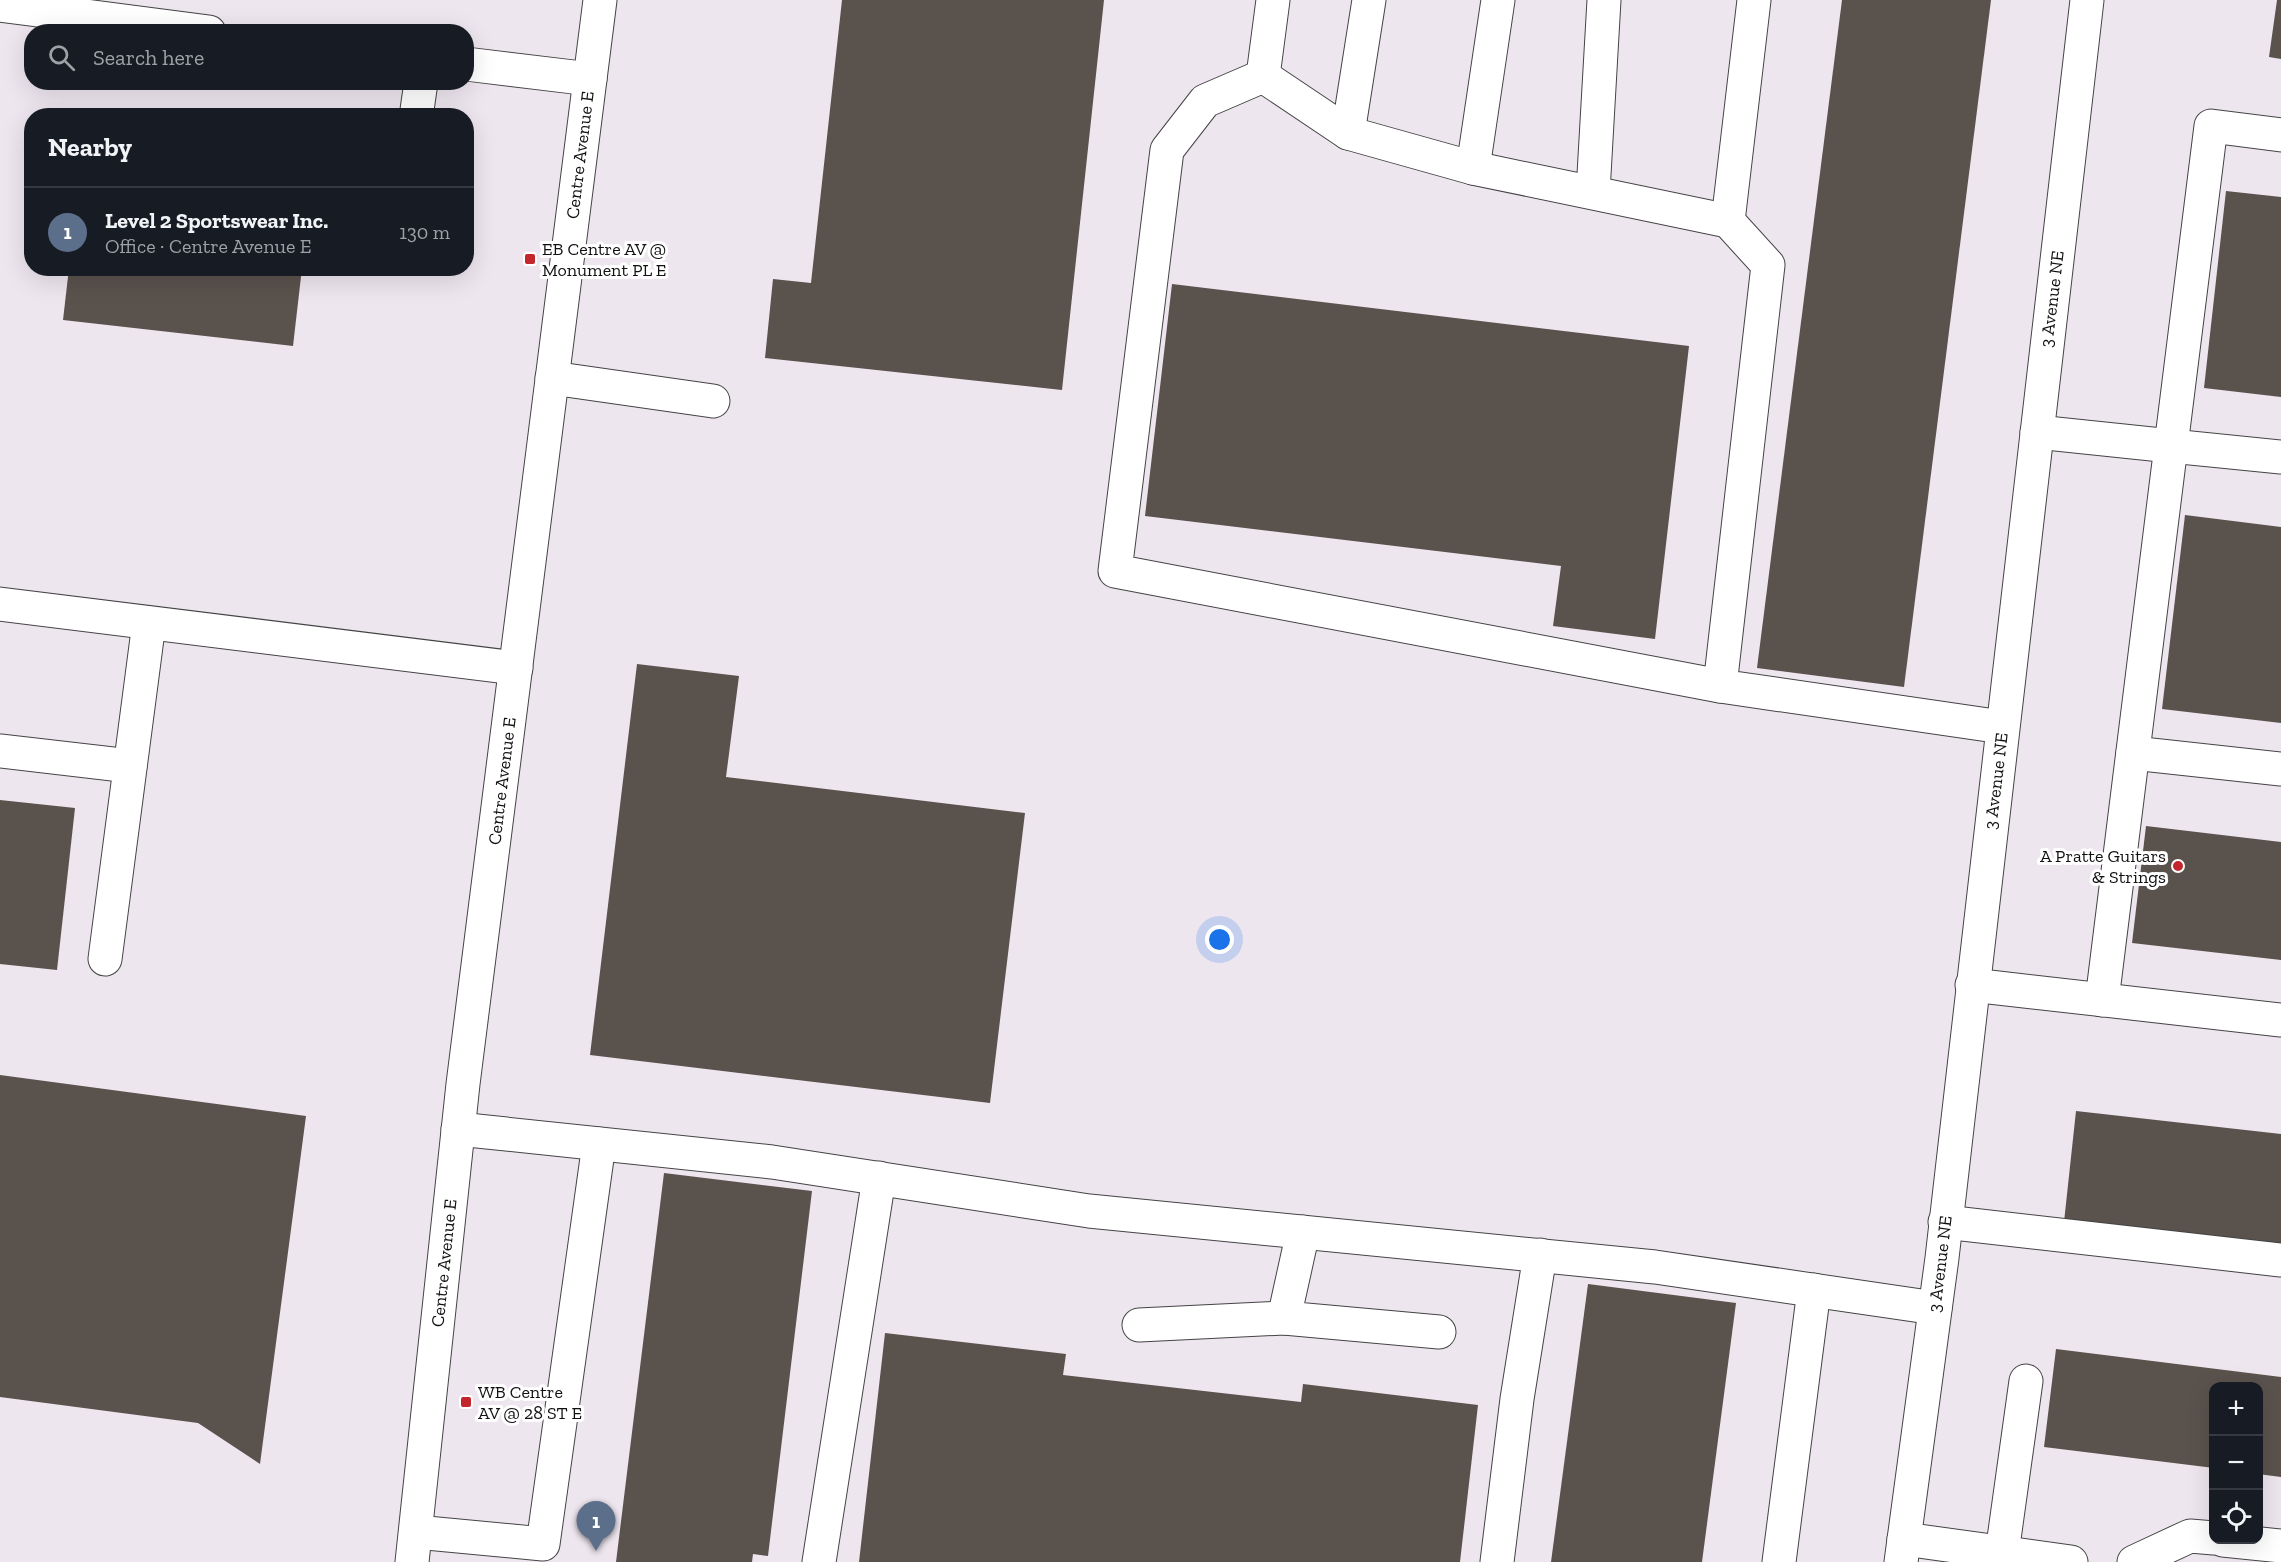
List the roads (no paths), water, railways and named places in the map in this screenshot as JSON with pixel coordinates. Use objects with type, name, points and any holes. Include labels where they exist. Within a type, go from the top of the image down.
[{"type":"street","name":"Centre Avenue E","points":[[414,1547],[459,1129],[600,0]]},
{"type":"street","points":[[1263,76],[1273,0]]},
{"type":"street","points":[[1348,133],[1369,0]]},
{"type":"street","points":[[1473,168],[1498,0]]},
{"type":"street","points":[[1593,192],[1604,0]]},
{"type":"street","points":[[1728,221],[1754,0]]},
{"type":"street","name":"3 Avenue NE","points":[[1903,1551],[1935,1308],[2087,0]]},
{"type":"street","points":[[0,5],[147,24]]},
{"type":"street","points":[[474,65],[590,79]]},
{"type":"street","points":[[1263,76],[1348,133],[1473,168],[1728,221],[1768,265],[1720,686]]},
{"type":"street","points":[[1263,76],[1205,101],[1167,150],[1115,571],[1720,686],[2002,727]]},
{"type":"street","points":[[2102,1000],[2211,126],[2281,135]]},
{"type":"street","points":[[552,378],[713,401]]},
{"type":"street","points":[[2037,432],[2281,457]]},
{"type":"street","points":[[0,604],[516,668]]},
{"type":"street","points":[[105,959],[149,623]]},
{"type":"street","points":[[0,751],[130,766]]},
{"type":"street","points":[[2133,753],[2281,769]]},
{"type":"street","points":[[1972,985],[2281,1020]]},
{"type":"street","points":[[459,1129],[772,1162],[1089,1211],[1655,1267],[1935,1308]]},
{"type":"street","points":[[414,1547],[543,1544],[599,1144]]},
{"type":"street","points":[[819,1562],[879,1178]]},
{"type":"street","points":[[1945,1221],[2281,1260]]},
{"type":"street","points":[[1284,1318],[1303,1232]]},
{"type":"street","points":[[1497,1562],[1518,1399],[1540,1256]]},
{"type":"street","points":[[1779,1562],[1814,1290]]},
{"type":"street","points":[[1139,1325],[1284,1318],[1439,1332]]},
{"type":"street","points":[[2002,1553],[2026,1381]]},
{"type":"street","points":[[2134,1562],[2190,1536],[2209,1538]]},
{"type":"street","points":[[2263,1544],[2281,1546]]},
{"type":"street","points":[[1903,1551],[2002,1553],[2071,1562]]},
{"type":"place","name":"EB Centre AV @ Monument PL E","points":[[530,259]]},
{"type":"place","name":"A Pratte Guitars & Strings","points":[[2178,866]]},
{"type":"place","name":"WB Centre AV @ 28 ST E","points":[[466,1402]]},
{"type":"place","name":"Level 2 Sportswear Inc.","points":[[596,1551]]}]
